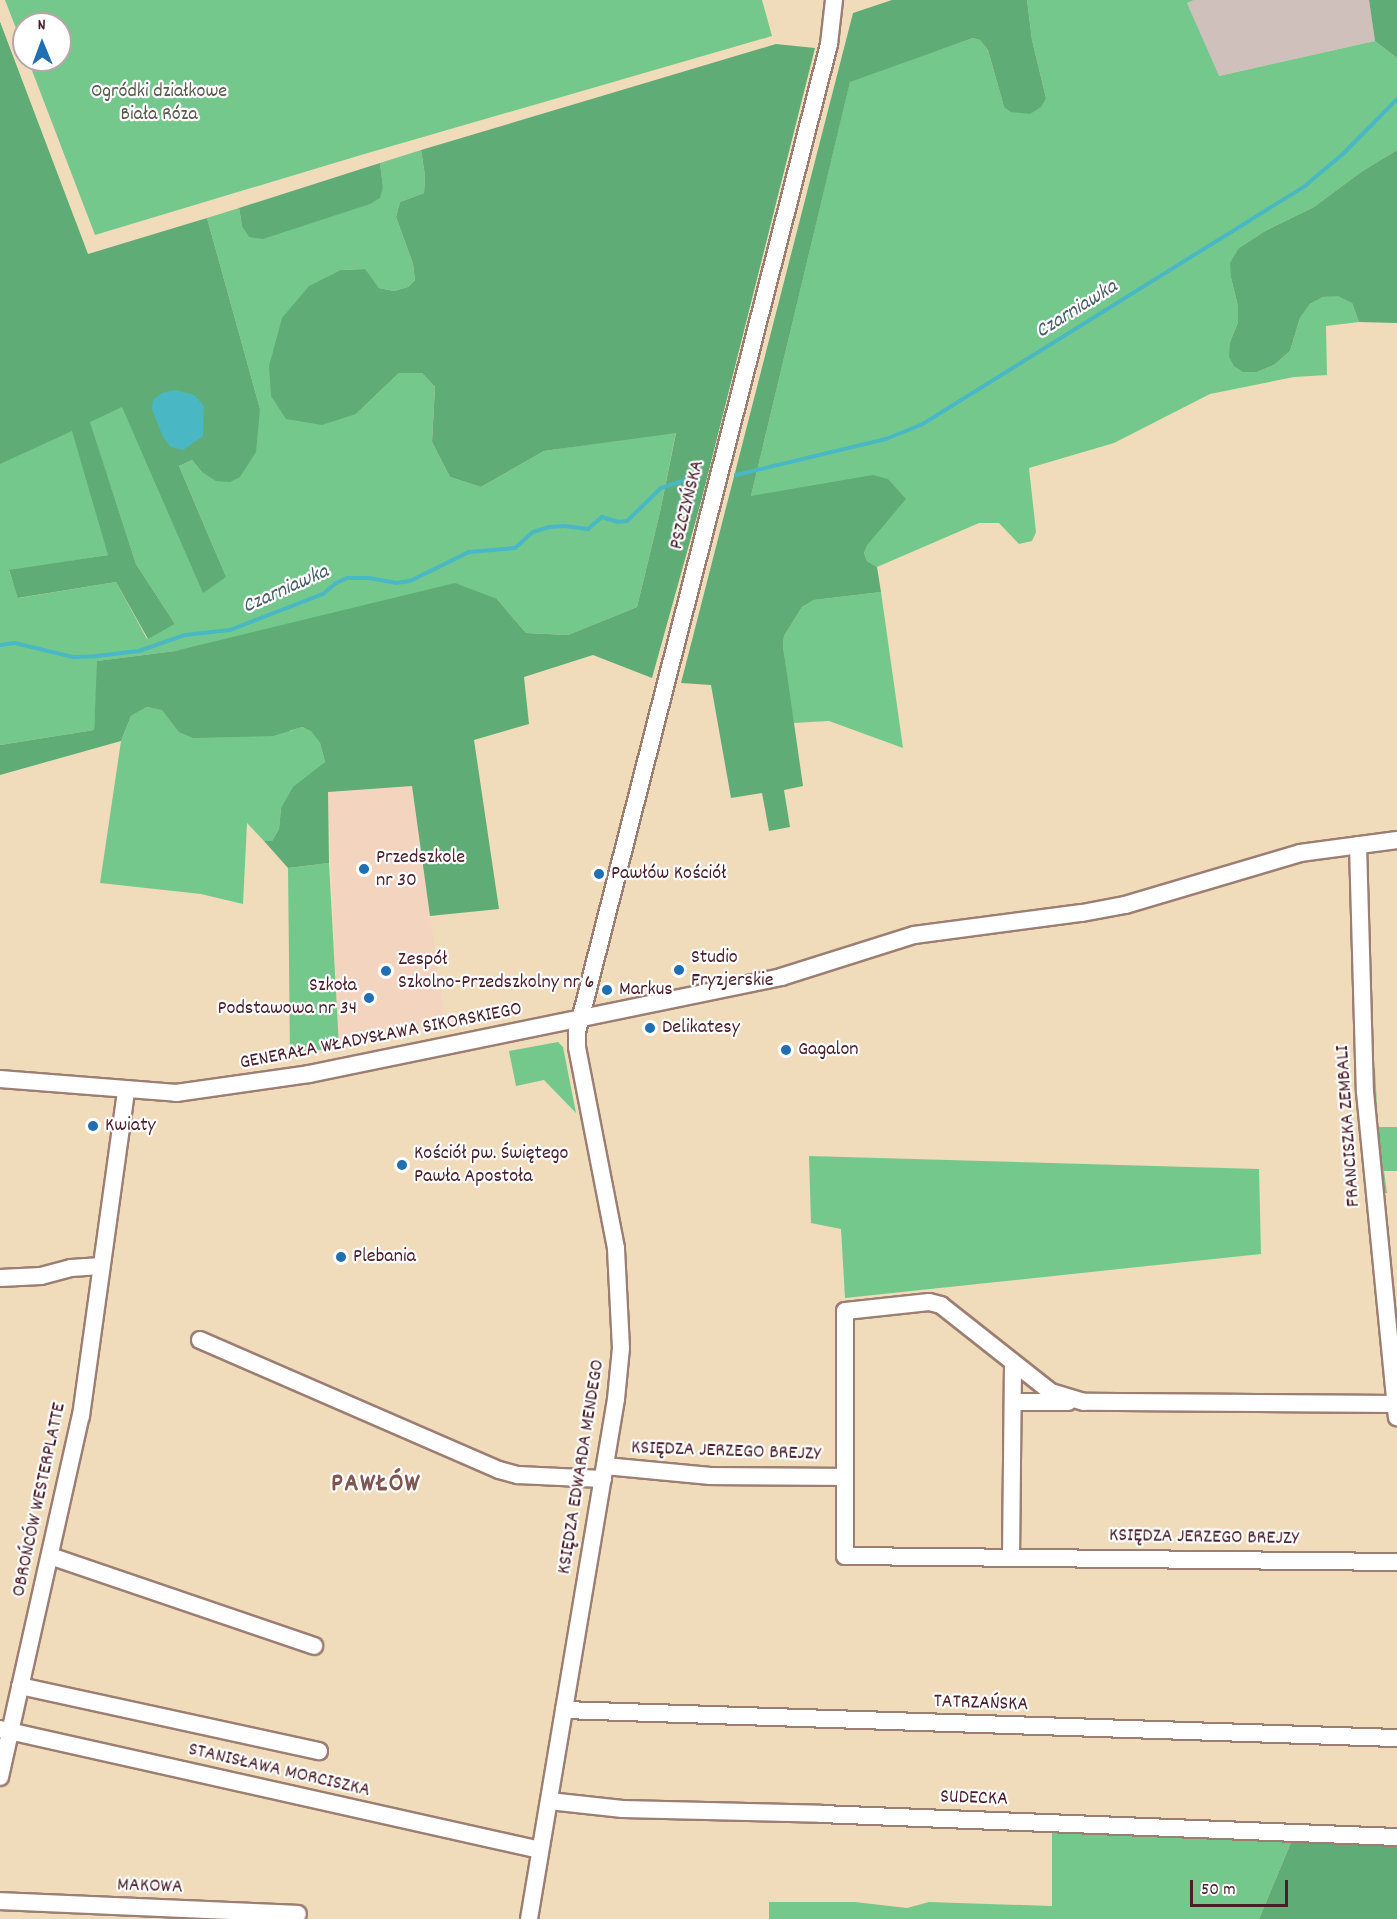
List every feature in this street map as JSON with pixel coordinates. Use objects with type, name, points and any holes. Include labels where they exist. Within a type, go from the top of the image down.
[{"type":"street","name":"PSZCZYŃSKA","points":[[579,1020],[826,54],[833,23],[834,0]]},
{"type":"street","name":"GENERAŁA WŁADYSŁAWA SIKORSKIEGO","points":[[0,1079],[176,1093],[309,1074],[781,977],[914,935],[1082,913],[1125,905],[1275,859],[1358,844],[1397,840]]},
{"type":"street","name":"FRANCISZKA ZEMBALI","points":[[1013,1402],[1396,1410],[1365,1092],[1358,844]]},
{"type":"street","name":"KSIĘDZA EDWARDA MENDEGO","points":[[529,1919],[619,1374],[620,1289],[614,1233],[577,1047],[579,1020]]},
{"type":"street","name":"OBROŃCÓW WESTERPLATTE","points":[[0,1777],[5,1730],[20,1686],[81,1416],[126,1090]]},
{"type":"street","points":[[0,1278],[41,1276],[71,1268],[101,1266]]},
{"type":"street","name":"KSIĘDZA JERZEGO BREJZY","points":[[1013,1364],[941,1305],[929,1302],[845,1311],[845,1556],[1397,1562]]},
{"type":"street","name":"KSIĘDZA JERZEGO BREJZY","points":[[200,1340],[499,1470],[518,1475],[604,1472],[845,1477]]},
{"type":"street","name":"FRANCISZKA ZEMBALI","points":[[1013,1364],[1051,1392],[1084,1402]]},
{"type":"street","points":[[1011,1557],[1013,1364]]},
{"type":"street","points":[[50,1556],[314,1646]]},
{"type":"street","points":[[20,1686],[319,1751]]},
{"type":"street","name":"TATRZAŃSKA","points":[[564,1710],[1397,1738]]},
{"type":"street","name":"STANISŁAWA MORCISZKA","points":[[5,1730],[540,1850]]},
{"type":"street","name":"SUDECKA","points":[[549,1801],[623,1809],[821,1814],[1397,1837]]},
{"type":"street","name":"MAKOWA","points":[[0,1901],[298,1914]]},
{"type":"shaded area","points":[[1194,0],[1369,0],[1375,41],[1218,76],[1187,3]]},
{"type":"shaded area","name":"Zespół Szkolno-Przedszkolny nr 6","points":[[413,786],[445,1026],[339,1047],[328,792]]},
{"type":"green space","name":"Ogródki działkowe Biała Róza","points":[[5,0],[762,0],[772,36],[95,235],[33,72],[72,72],[72,12],[12,12],[12,18]]},
{"type":"green space","points":[[892,0],[1027,0],[1032,40],[1046,98],[1041,107],[1030,114],[1011,112],[1004,107],[988,50],[980,40],[973,38],[850,82],[751,496],[873,475],[888,479],[906,499],[868,544],[864,553],[867,561],[877,567],[881,592],[814,600],[802,607],[784,636],[783,646],[803,786],[784,790],[790,827],[769,831],[762,793],[731,798],[711,685],[681,683],[853,13]]},
{"type":"green space","points":[[1027,0],[1194,0],[1187,3],[1219,76],[1375,41],[1397,58],[1397,150],[1361,172],[1314,207],[1265,231],[1239,248],[1231,278],[1238,306],[1238,322],[1230,342],[1257,372],[1274,365],[1290,351],[1300,318],[1310,304],[1323,297],[1339,295],[1352,303],[1359,322],[1326,326],[1327,375],[1294,377],[1210,394],[1114,443],[1029,468],[1036,532],[1032,541],[1019,544],[999,523],[979,523],[877,567],[867,561],[864,553],[868,544],[751,496],[850,81],[973,38],[980,40],[988,50],[1004,107],[1046,98],[1032,40]]},
{"type":"green space","points":[[1369,0],[1397,0],[1397,58],[1375,41]]},
{"type":"green space","points":[[0,22],[12,54],[12,72],[19,72],[84,245],[140,381],[226,577],[179,466],[192,460],[202,472],[260,409],[207,218],[239,208],[242,226],[383,188],[380,163],[421,150],[425,176],[424,193],[400,202],[396,217],[413,264],[415,280],[408,287],[394,291],[379,288],[364,269],[341,270],[356,414],[399,373],[422,373],[435,387],[432,442],[450,477],[481,487],[544,451],[676,432],[637,607],[568,635],[526,633],[497,599],[175,651],[98,661],[94,730],[0,745]],"holes":[[[90,423],[136,564],[175,624],[147,639],[116,582],[19,598],[9,571],[108,555]]]},
{"type":"green space","points":[[0,22],[12,54],[12,72],[19,72],[88,254],[207,218],[260,409],[256,452],[240,477],[230,482],[216,481],[202,472],[192,460],[179,466],[226,577],[203,593],[122,407],[90,422],[136,564],[175,624],[148,639],[116,582],[18,598],[9,570],[108,555],[72,431],[0,464]]},
{"type":"green space","points":[[776,44],[815,48],[702,498],[652,678],[593,655],[524,677],[529,724],[474,740],[499,909],[430,916],[412,786],[328,792],[329,863],[288,868],[264,841],[272,841],[279,829],[281,808],[293,787],[325,762],[320,743],[311,731],[302,727],[273,736],[193,738],[179,732],[162,710],[147,707],[131,716],[121,741],[0,775],[0,745],[94,730],[97,661],[175,651],[455,583],[497,599],[526,633],[568,635],[637,607],[676,433],[544,451],[481,487],[450,477],[432,442],[435,387],[422,373],[399,373],[356,414],[322,425],[286,419],[271,396],[269,366],[282,318],[309,286],[341,270],[365,269],[379,288],[394,291],[408,287],[415,280],[413,264],[396,217],[400,202],[424,193],[425,176],[421,150]]},
{"type":"green space","points":[[1397,150],[1397,323],[1359,322],[1352,303],[1338,296],[1323,297],[1310,304],[1300,318],[1290,351],[1274,365],[1257,372],[1243,372],[1234,366],[1229,357],[1230,342],[1238,322],[1238,306],[1230,263],[1239,248],[1265,231],[1314,207],[1361,172]]},
{"type":"green space","points":[[380,163],[383,187],[380,198],[370,204],[263,239],[249,237],[242,226],[239,208]]},
{"type":"green space","points":[[881,592],[903,748],[829,721],[793,723],[783,646],[784,636],[802,607],[814,600]]},
{"type":"green space","points":[[147,707],[290,731],[301,727],[311,730],[320,743],[325,762],[281,808],[279,829],[272,841],[264,841],[247,823],[243,904],[201,894],[100,883],[121,741],[131,716]]},
{"type":"green space","points":[[329,863],[339,1047],[290,1055],[288,868]]},
{"type":"green space","points":[[558,1042],[563,1047],[576,1113],[544,1080],[516,1086],[509,1051]]},
{"type":"green space","points":[[1370,1068],[1375,1068],[1378,1127],[1397,1127],[1397,1171],[1384,1171],[1387,1193],[1381,1193]]},
{"type":"green space","points":[[809,1156],[1259,1169],[1261,1254],[845,1298],[841,1229],[811,1223]]},
{"type":"green space","points":[[1052,1832],[1292,1840],[1259,1919],[769,1919],[769,1902],[855,1902],[907,1908],[929,1902],[1052,1906]]},
{"type":"green space","points":[[1292,1840],[1397,1842],[1397,1919],[1259,1919]]},
{"type":"water","points":[[175,390],[194,395],[204,406],[203,436],[183,450],[171,447],[163,437],[152,409],[153,400],[162,393]]},
{"type":"waterway","name":"Czarniawka","points":[[736,475],[886,439],[921,425],[1306,185],[1344,153],[1397,99]]},
{"type":"waterway","name":"Czarniawka","points":[[0,645],[15,643],[73,657],[96,656],[139,651],[185,635],[230,630],[323,594],[336,583],[347,578],[369,578],[396,583],[410,581],[469,552],[515,548],[533,532],[549,527],[588,529],[602,517],[618,522],[627,521],[661,488],[698,476]]},
{"type":"place","name":"Przedszkole nr 30","points":[[364,869]]},
{"type":"place","name":"Pawłów Kościół","points":[[599,874]]},
{"type":"place","name":"Studio Fryzjerskie","points":[[679,970]]},
{"type":"place","name":"Zespół Szkolno-Przedszkolny nr 6","points":[[386,971]]},
{"type":"place","name":"Markus","points":[[607,990]]},
{"type":"place","name":"Szkoła Podstawowa nr 34","points":[[369,998]]},
{"type":"place","name":"Delikatesy","points":[[650,1028]]},
{"type":"place","name":"Gagalon","points":[[786,1050]]},
{"type":"place","name":"Kwiaty","points":[[93,1126]]},
{"type":"place","name":"Kościół pw. Świętego Pawła Apostoła","points":[[402,1165]]},
{"type":"place","name":"Plebania","points":[[341,1257]]},
{"type":"district","name":"PAWŁÓW","points":[[376,1485]]}]
